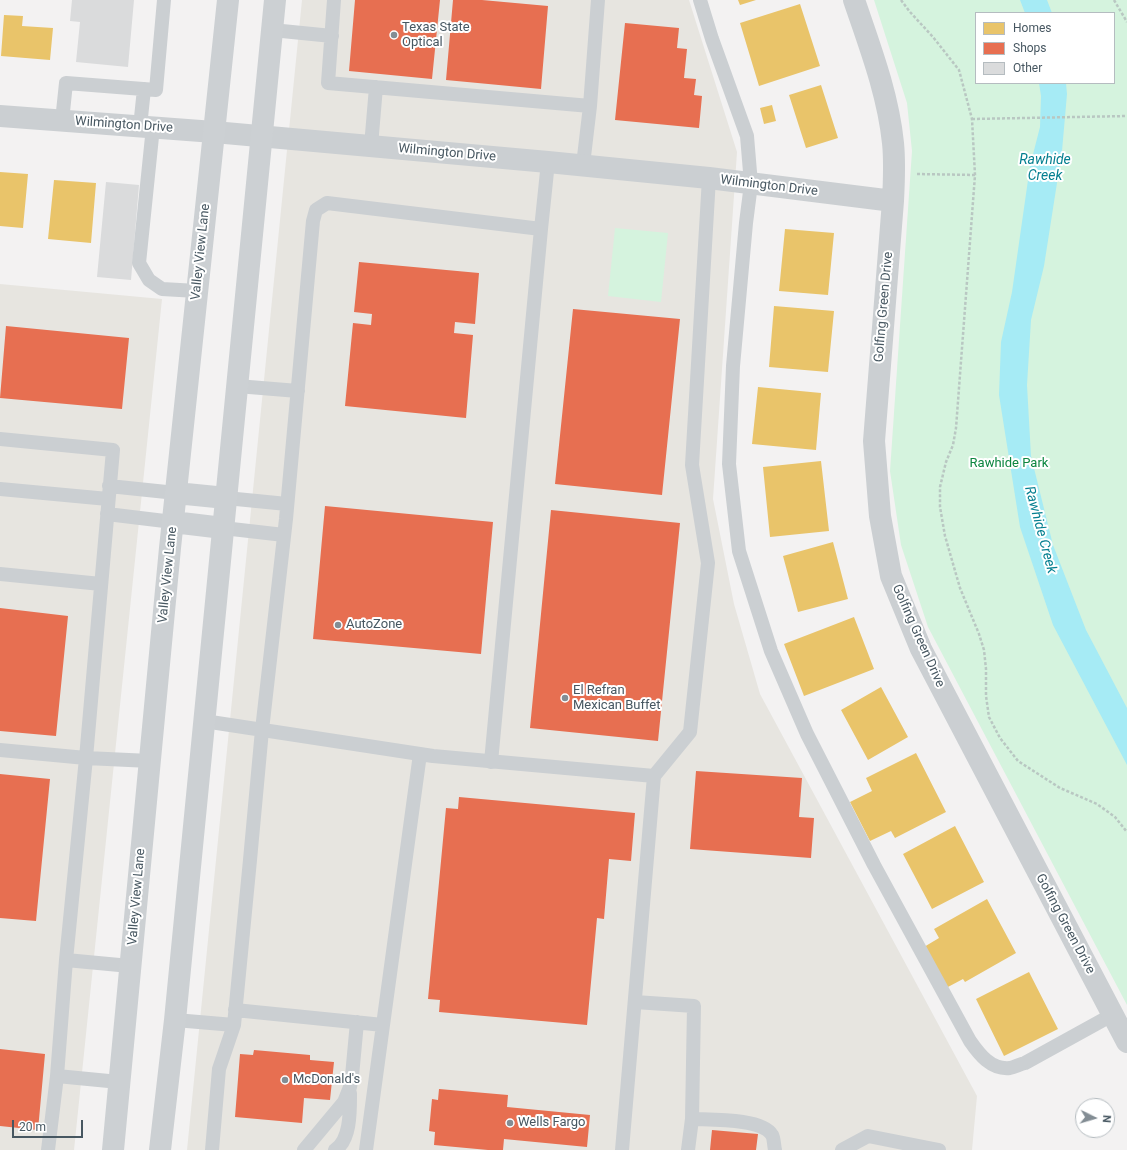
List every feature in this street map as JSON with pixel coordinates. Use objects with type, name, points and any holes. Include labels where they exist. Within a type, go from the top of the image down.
[{"type":"main road","name":"Valley View Lane","points":[[113,1150],[173,522],[228,0]]},
{"type":"main road","points":[[160,1150],[175,1020],[275,0]]},
{"type":"main road","points":[[176,493],[226,498]]},
{"type":"main road","points":[[173,522],[223,528]]},
{"type":"street","name":"Golfing Green Drive","points":[[854,0],[883,89],[893,143],[893,201],[874,441],[880,516],[891,576],[920,649],[1127,1042]]},
{"type":"street","name":"Wilmington Drive","points":[[0,116],[214,132],[583,165],[709,178],[893,201]]},
{"type":"lane","points":[[62,121],[66,83],[156,90],[164,0]]},
{"type":"lane","points":[[334,0],[328,83],[590,106]]},
{"type":"lane","points":[[583,165],[590,106],[598,0]]},
{"type":"lane","points":[[700,0],[712,39],[747,136],[751,184],[733,366],[729,464],[738,550],[771,651],[807,734],[871,858],[970,1041],[982,1057],[996,1066],[1010,1068],[1025,1062],[1112,1015]]},
{"type":"lane","points":[[272,30],[332,36]]},
{"type":"lane","points":[[371,146],[376,87]]},
{"type":"lane","points":[[144,89],[146,127],[139,263],[149,280],[162,289],[197,291]]},
{"type":"lane","points":[[490,762],[548,162]]},
{"type":"lane","points":[[622,1150],[654,776],[690,732],[708,563],[692,465],[709,178]]},
{"type":"lane","points":[[212,1150],[219,1069],[234,1025],[262,730],[284,535],[313,221],[316,210],[327,203],[541,229]]},
{"type":"lane","points":[[237,386],[298,391]]},
{"type":"lane","points":[[0,439],[113,450],[86,758],[66,960],[57,1076],[48,1150]]},
{"type":"lane","points":[[0,489],[109,493],[176,493]]},
{"type":"lane","points":[[226,498],[287,504]]},
{"type":"lane","points":[[107,514],[173,522]]},
{"type":"lane","points":[[223,528],[284,535]]},
{"type":"lane","points":[[0,574],[101,584]]},
{"type":"lane","points":[[204,721],[420,754],[490,762],[654,776]]},
{"type":"lane","points":[[0,750],[86,758],[150,761]]},
{"type":"lane","points":[[366,1150],[420,754]]},
{"type":"lane","points":[[66,960],[130,966]]},
{"type":"lane","points":[[635,1002],[694,1006],[692,1119],[688,1150]]},
{"type":"lane","points":[[235,1010],[383,1025]]},
{"type":"lane","points":[[175,1020],[234,1025]]},
{"type":"lane","points":[[335,1150],[341,1146],[350,1117],[350,1087],[357,1022]]},
{"type":"lane","points":[[57,1076],[119,1082]]},
{"type":"lane","points":[[304,1150],[344,1102],[350,1087]]},
{"type":"lane","points":[[692,1119],[752,1123],[763,1128],[772,1135],[775,1150]]},
{"type":"lane","points":[[842,1150],[868,1136],[939,1150]]},
{"type":"path","points":[[901,0],[959,70],[972,119],[975,159],[956,428],[953,445],[946,462],[940,487],[940,507],[944,536],[960,588],[984,650],[986,696],[989,717],[1000,738],[1018,761],[1060,788],[1097,804],[1115,817],[1127,832]]},
{"type":"path","points":[[1114,0],[1127,22]]},
{"type":"path","points":[[972,119],[1127,116]]},
{"type":"path","points":[[894,174],[974,175]]},
{"type":"shaded area","points":[[302,0],[689,0],[737,152],[713,499],[734,604],[760,694],[977,1096],[972,1150],[187,1150]]},
{"type":"shaded area","points":[[0,284],[162,299],[74,1150],[0,1150]]},
{"type":"green space","name":"Rawhide Park","points":[[874,0],[1127,0],[1127,1005],[928,627],[901,545],[890,471],[912,151],[907,103]]},
{"type":"green space","points":[[615,228],[668,233],[661,302],[608,296]]},
{"type":"water","points":[[1020,0],[1047,0],[1052,12],[1025,12]]},
{"type":"water","name":"Rawhide Creek","points":[[1039,84],[1066,84],[1067,94],[1062,151],[1044,266],[1031,320],[1027,385],[1031,456],[1053,545],[1086,630],[1127,708],[1127,765],[1053,625],[1020,527],[999,395],[1001,342],[1012,292],[1030,166],[1040,127],[1041,96]]},
{"type":"building: Homes","points":[[738,0],[756,0],[740,5]]},
{"type":"building: Homes","points":[[800,4],[820,66],[759,86],[740,23]]},
{"type":"building: Homes","points":[[4,15],[23,16],[22,26],[53,28],[50,60],[1,56]]},
{"type":"building: Homes","points":[[821,85],[838,138],[806,148],[789,95]]},
{"type":"building: Homes","points":[[772,105],[776,121],[764,124],[760,108]]},
{"type":"building: Homes","points":[[0,172],[28,174],[23,228],[0,226]]},
{"type":"building: Homes","points":[[54,180],[96,183],[91,243],[48,239]]},
{"type":"building: Homes","points":[[785,229],[834,233],[828,295],[779,291]]},
{"type":"building: Homes","points":[[774,306],[834,311],[828,372],[769,367]]},
{"type":"building: Homes","points":[[758,387],[821,393],[816,450],[752,444]]},
{"type":"building: Homes","points":[[821,461],[829,531],[770,537],[763,467]]},
{"type":"building: Homes","points":[[833,542],[848,599],[798,612],[783,556]]},
{"type":"building: Homes","points":[[854,617],[874,669],[804,696],[784,644]]},
{"type":"building: Homes","points":[[881,687],[908,737],[868,760],[841,710]]},
{"type":"building: Homes","points":[[916,753],[946,812],[895,838],[891,831],[870,841],[850,802],[872,791],[866,778]]},
{"type":"building: Homes","points":[[955,826],[984,882],[932,909],[903,854]]},
{"type":"building: Homes","points":[[987,899],[1016,953],[965,982],[963,979],[946,988],[924,947],[939,938],[934,929]]},
{"type":"building: Homes","points":[[1029,972],[1058,1029],[1004,1056],[976,999]]},
{"type":"building: Shops","name":"Texas State Optical","points":[[355,0],[440,0],[432,79],[349,71]]},
{"type":"building: Shops","points":[[453,0],[482,0],[548,6],[541,89],[446,80]]},
{"type":"building: Shops","points":[[625,23],[679,28],[677,48],[687,49],[684,78],[696,79],[694,95],[702,96],[699,128],[615,120]]},
{"type":"building: Shops","points":[[359,262],[479,273],[475,324],[455,322],[454,333],[473,335],[466,418],[345,406],[353,323],[371,325],[372,314],[354,312]]},
{"type":"building: Shops","points":[[573,309],[680,319],[662,495],[555,484]]},
{"type":"building: Shops","points":[[6,326],[129,338],[122,409],[0,398]]},
{"type":"building: Shops","points":[[325,506],[493,522],[481,654],[313,639]]},
{"type":"building: Shops","points":[[551,510],[680,523],[658,741],[530,728]]},
{"type":"building: Shops","points":[[0,608],[68,616],[56,736],[0,731]]},
{"type":"building: Shops","points":[[696,771],[802,778],[799,817],[814,818],[811,858],[690,849]]},
{"type":"building: Shops","points":[[0,774],[50,779],[36,921],[0,918]]},
{"type":"building: Shops","points":[[459,797],[635,813],[631,861],[609,859],[604,919],[597,918],[587,1025],[439,1012],[440,1000],[428,999],[446,808],[458,809]]},
{"type":"building: Shops","points":[[0,1049],[45,1054],[38,1130],[0,1126]]},
{"type":"building: Shops","name":"McDonald's","points":[[254,1050],[310,1055],[310,1060],[334,1062],[330,1100],[304,1098],[302,1123],[235,1117],[240,1054],[253,1055]]},
{"type":"building: Shops","name":"Wells Fargo","points":[[439,1089],[508,1095],[507,1107],[590,1115],[587,1147],[504,1139],[503,1150],[434,1145],[435,1132],[429,1131],[432,1099],[438,1100]]},
{"type":"building: Shops","points":[[712,1130],[758,1134],[756,1150],[710,1150]]},
{"type":"building: Other","points":[[72,0],[134,0],[128,67],[76,62],[80,22],[70,21]]},
{"type":"building: Other","points":[[106,182],[139,185],[131,280],[97,277]]},
{"type":"place","name":"Texas State Optical","points":[[394,35]]},
{"type":"place","name":"AutoZone","points":[[338,625]]},
{"type":"place","name":"El Refran Mexican Buffet","points":[[565,698]]},
{"type":"place","name":"McDonald's","points":[[285,1080]]},
{"type":"place","name":"Wells Fargo","points":[[510,1123]]}]
